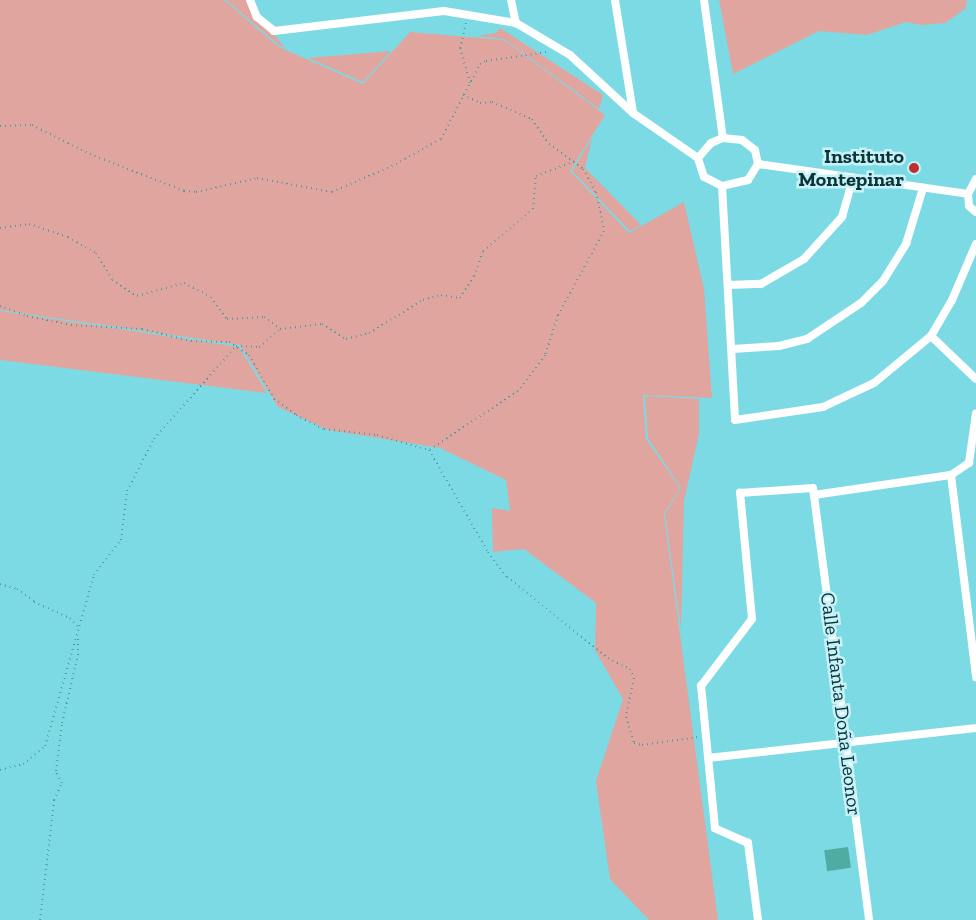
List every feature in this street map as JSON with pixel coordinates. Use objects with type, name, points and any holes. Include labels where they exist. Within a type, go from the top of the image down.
[{"type":"street","points":[[250,0],[257,17],[274,31],[444,11],[516,23],[561,50],[633,113],[698,158],[704,177],[722,186],[748,180],[758,164],[755,150],[742,140],[723,138],[710,143],[698,158]]},
{"type":"street","points":[[511,0],[516,23]]},
{"type":"street","points":[[616,0],[633,113]]},
{"type":"street","points":[[704,0],[723,138]]},
{"type":"street","points":[[758,164],[968,194]]},
{"type":"street","points":[[728,285],[761,284],[804,259],[842,217],[853,178]]},
{"type":"street","points":[[976,179],[968,194],[969,206],[976,212]]},
{"type":"street","points":[[722,186],[736,420],[823,407],[874,383],[931,336],[952,300],[976,244]]},
{"type":"street","points":[[732,350],[780,346],[807,339],[861,303],[883,281],[906,244],[923,188]]},
{"type":"street","points":[[931,336],[976,379]]},
{"type":"street","points":[[758,920],[748,843],[716,828],[701,686],[752,619],[740,493],[814,491],[951,475],[969,463],[976,413]]},
{"type":"street","points":[[951,475],[976,678]]},
{"type":"street","name":"Calle Infanta Doña Leonor","points":[[814,491],[869,920]]},
{"type":"street","points":[[708,758],[976,728]]},
{"type":"path","points":[[468,15],[460,48],[470,86]]},
{"type":"path","points":[[0,126],[32,125],[90,154],[184,191],[196,192],[257,178],[332,192],[396,164],[441,139],[480,64],[486,61],[561,50]]},
{"type":"path","points":[[429,450],[508,400],[545,354],[558,315],[604,231],[596,192],[575,161],[549,144],[532,119],[492,102],[480,103],[463,95]]},
{"type":"path","points":[[0,306],[27,316],[71,325],[142,330],[172,338],[219,340],[236,346],[259,348],[280,329],[322,324],[346,339],[369,333],[423,300],[441,294],[460,298],[474,276],[483,250],[533,209],[536,176],[575,161]]},
{"type":"path","points":[[0,228],[29,224],[68,238],[96,253],[112,280],[137,296],[184,283],[211,297],[227,319],[264,318],[280,329]]},
{"type":"path","points":[[236,346],[249,355],[274,399],[296,415],[324,429],[377,435],[429,450],[488,552],[506,577],[608,658],[630,668],[634,678],[626,717],[634,743],[642,745],[706,736]]},
{"type":"path","points":[[0,770],[23,764],[45,746],[94,575],[121,540],[127,491],[154,439],[236,346]]},
{"type":"path","points":[[0,584],[17,589],[34,602],[70,618],[79,628],[78,655],[62,723],[56,771],[62,783],[54,800],[40,920]]},
{"type":"shaded area","points":[[0,0],[224,0],[279,47],[363,84],[410,32],[504,40],[605,115],[570,171],[629,233],[684,202],[704,289],[712,398],[643,395],[646,439],[680,488],[664,514],[718,920],[649,920],[610,879],[596,781],[623,699],[595,650],[596,603],[524,549],[493,552],[492,508],[510,511],[506,480],[440,448],[328,430],[278,407],[240,345],[0,310]]},
{"type":"shaded area","points":[[226,0],[246,0],[285,48],[280,46]]},
{"type":"shaded area","points":[[719,0],[967,0],[966,8],[945,23],[921,25],[906,22],[867,35],[819,31],[733,74]]},
{"type":"shaded area","points":[[500,28],[603,95],[599,109],[504,39],[477,36],[496,33]]},
{"type":"shaded area","points":[[391,51],[363,82],[308,58]]},
{"type":"shaded area","points":[[592,138],[585,168],[641,225],[630,231],[572,171]]},
{"type":"shaded area","points":[[0,311],[239,347],[267,393],[0,360]]},
{"type":"shaded area","points":[[645,396],[699,399],[699,434],[684,501],[681,629],[665,514],[681,488],[648,438]]},
{"type":"building","points":[[848,847],[851,868],[827,871],[824,850]]},
{"type":"place","name":"Instituto Montepinar","points":[[914,168]]}]
